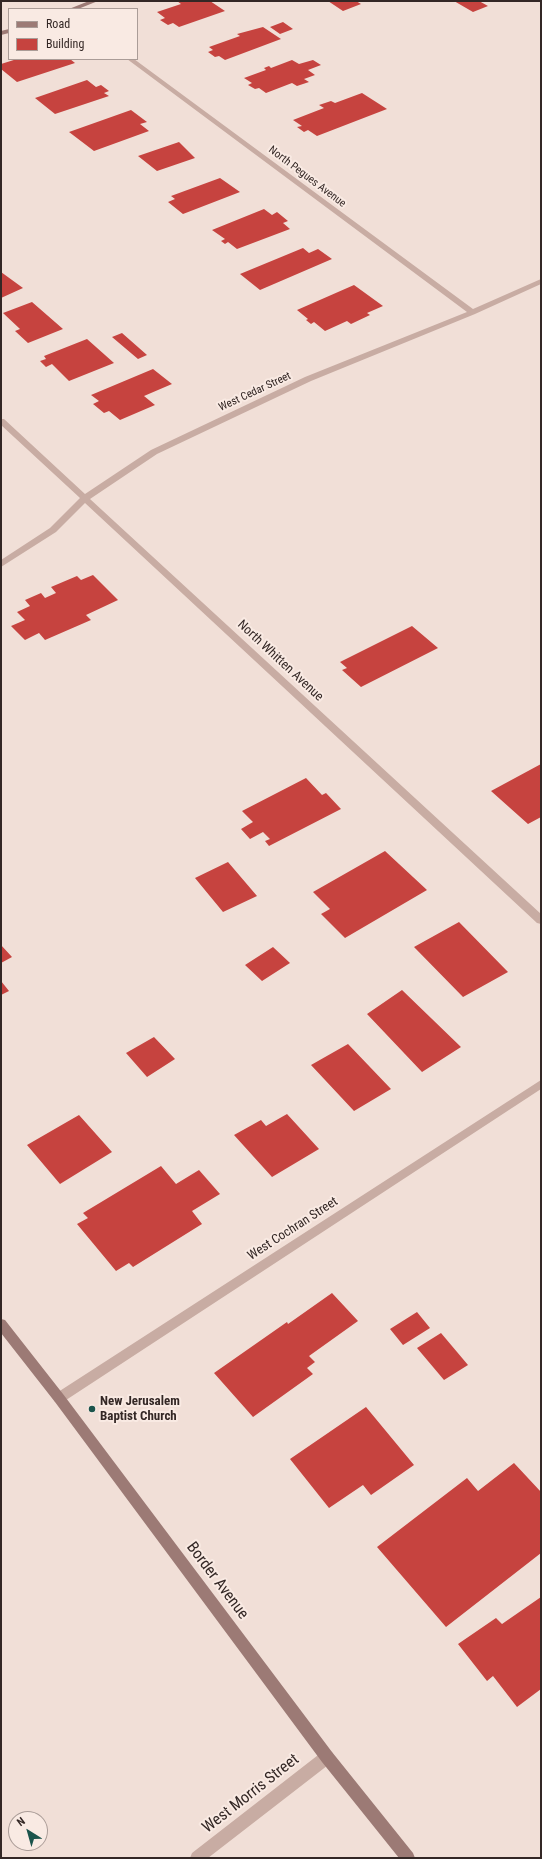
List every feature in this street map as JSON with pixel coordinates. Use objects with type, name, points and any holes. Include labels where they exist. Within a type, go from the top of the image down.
[{"type":"street","points":[[75,8],[95,1]]},
{"type":"street","name":"North Pegues Avenue","points":[[131,60],[472,312]]},
{"type":"street","name":"West Cedar Street","points":[[1,564],[53,530],[85,498],[154,452],[308,379],[472,312],[541,281]]},
{"type":"street","name":"North Whitten Avenue","points":[[1,421],[541,920]]},
{"type":"street","name":"West Cochran Street","points":[[59,1398],[541,1084]]},
{"type":"street","name":"Border Avenue","points":[[1,1324],[59,1398],[327,1757],[408,1858]]},
{"type":"street","name":"West Morris Street","points":[[197,1858],[327,1757]]},
{"type":"building","points":[[177,1],[210,1],[225,11],[179,27],[173,23],[168,25],[160,20],[165,18],[157,12],[181,4]]},
{"type":"building","points":[[328,1],[356,1],[361,4],[343,11]]},
{"type":"building","points":[[454,1],[479,1],[488,6],[473,12]]},
{"type":"building","points":[[283,22],[293,29],[280,34],[270,27]]},
{"type":"building","points":[[263,27],[281,39],[225,60],[219,56],[215,57],[208,52],[213,50],[209,47],[240,36],[237,34]]},
{"type":"building","points":[[14,60],[71,60],[75,63],[17,82],[1,69],[1,64]]},
{"type":"building","points":[[292,60],[299,64],[313,60],[321,65],[308,70],[315,75],[304,79],[309,82],[297,86],[292,83],[266,93],[259,88],[255,89],[248,85],[252,83],[244,78],[266,70],[264,68],[269,66],[271,68]]},
{"type":"building","points":[[87,80],[96,87],[101,85],[109,91],[104,93],[109,96],[55,114],[35,98]]},
{"type":"building","points":[[362,93],[387,109],[317,136],[308,130],[304,132],[297,127],[302,126],[293,120],[324,108],[319,105],[331,101],[335,103]]},
{"type":"building","points":[[131,110],[147,122],[140,124],[149,131],[94,151],[69,132]]},
{"type":"building","points":[[179,142],[195,158],[157,171],[138,156]]},
{"type":"building","points":[[220,178],[240,192],[183,214],[168,202],[175,199],[171,196]]},
{"type":"building","points":[[264,209],[272,215],[277,212],[288,221],[283,223],[290,229],[237,249],[228,242],[225,244],[221,241],[225,239],[212,230]]},
{"type":"building","points":[[303,248],[309,253],[318,249],[332,259],[260,290],[240,274]]},
{"type":"building","points":[[1,272],[23,288],[1,298]]},
{"type":"building","points":[[354,285],[383,306],[367,313],[370,315],[351,324],[347,321],[325,331],[314,322],[311,324],[306,320],[308,319],[297,310]]},
{"type":"building","points":[[32,302],[63,329],[28,343],[15,331],[20,329],[3,313]]},
{"type":"building","points":[[122,333],[147,355],[138,359],[112,337]]},
{"type":"building","points":[[87,339],[114,363],[69,381],[52,364],[46,367],[40,361],[46,359],[44,356]]},
{"type":"building","points":[[153,369],[172,384],[144,396],[155,405],[120,420],[109,411],[104,413],[93,404],[99,401],[91,395]]},
{"type":"building","points":[[93,575],[118,600],[86,615],[91,620],[45,640],[39,633],[25,640],[11,626],[25,620],[17,612],[30,606],[25,600],[41,593],[45,598],[56,593],[51,587],[77,576],[81,580]]},
{"type":"building","points":[[412,626],[438,648],[361,687],[342,670],[347,668],[340,662]]},
{"type":"building","points":[[541,764],[541,817],[528,824],[491,791]]},
{"type":"building","points":[[306,778],[322,795],[326,793],[341,809],[269,846],[265,841],[270,839],[263,832],[250,839],[241,829],[253,822],[242,811]]},
{"type":"building","points":[[385,851],[427,890],[345,938],[321,914],[330,909],[313,892]]},
{"type":"building","points":[[228,862],[257,896],[223,912],[195,878]]},
{"type":"building","points":[[459,922],[508,972],[463,997],[414,947]]},
{"type":"building","points":[[1,945],[12,957],[1,963]]},
{"type":"building","points":[[273,947],[290,963],[262,981],[245,965]]},
{"type":"building","points":[[1,981],[9,991],[1,995]]},
{"type":"building","points":[[402,990],[461,1047],[422,1072],[367,1014]]},
{"type":"building","points":[[154,1037],[175,1059],[147,1077],[126,1053]]},
{"type":"building","points":[[348,1044],[391,1089],[354,1111],[311,1065]]},
{"type":"building","points":[[287,1114],[319,1149],[272,1177],[234,1135],[261,1120],[266,1126]]},
{"type":"building","points":[[79,1115],[112,1152],[60,1184],[27,1145]]},
{"type":"building","points":[[161,1166],[176,1184],[199,1170],[220,1194],[192,1211],[202,1224],[133,1267],[129,1263],[116,1271],[77,1224],[88,1218],[83,1213]]},
{"type":"building","points":[[332,1293],[358,1321],[309,1356],[315,1362],[307,1368],[313,1374],[253,1417],[214,1373],[287,1322],[288,1324]]},
{"type":"building","points":[[417,1312],[430,1328],[403,1345],[390,1329]]},
{"type":"building","points":[[441,1333],[468,1365],[444,1380],[417,1348]]},
{"type":"building","points":[[366,1407],[414,1465],[371,1495],[363,1485],[329,1508],[290,1459]]},
{"type":"building","points":[[514,1463],[541,1492],[541,1553],[446,1627],[377,1547],[467,1478],[478,1491]]},
{"type":"building","points":[[541,1597],[541,1689],[517,1707],[493,1676],[487,1681],[458,1644],[496,1618],[502,1624]]},
{"type":"place","name":"New Jerusalem Baptist Church","points":[[92,1409]]}]
